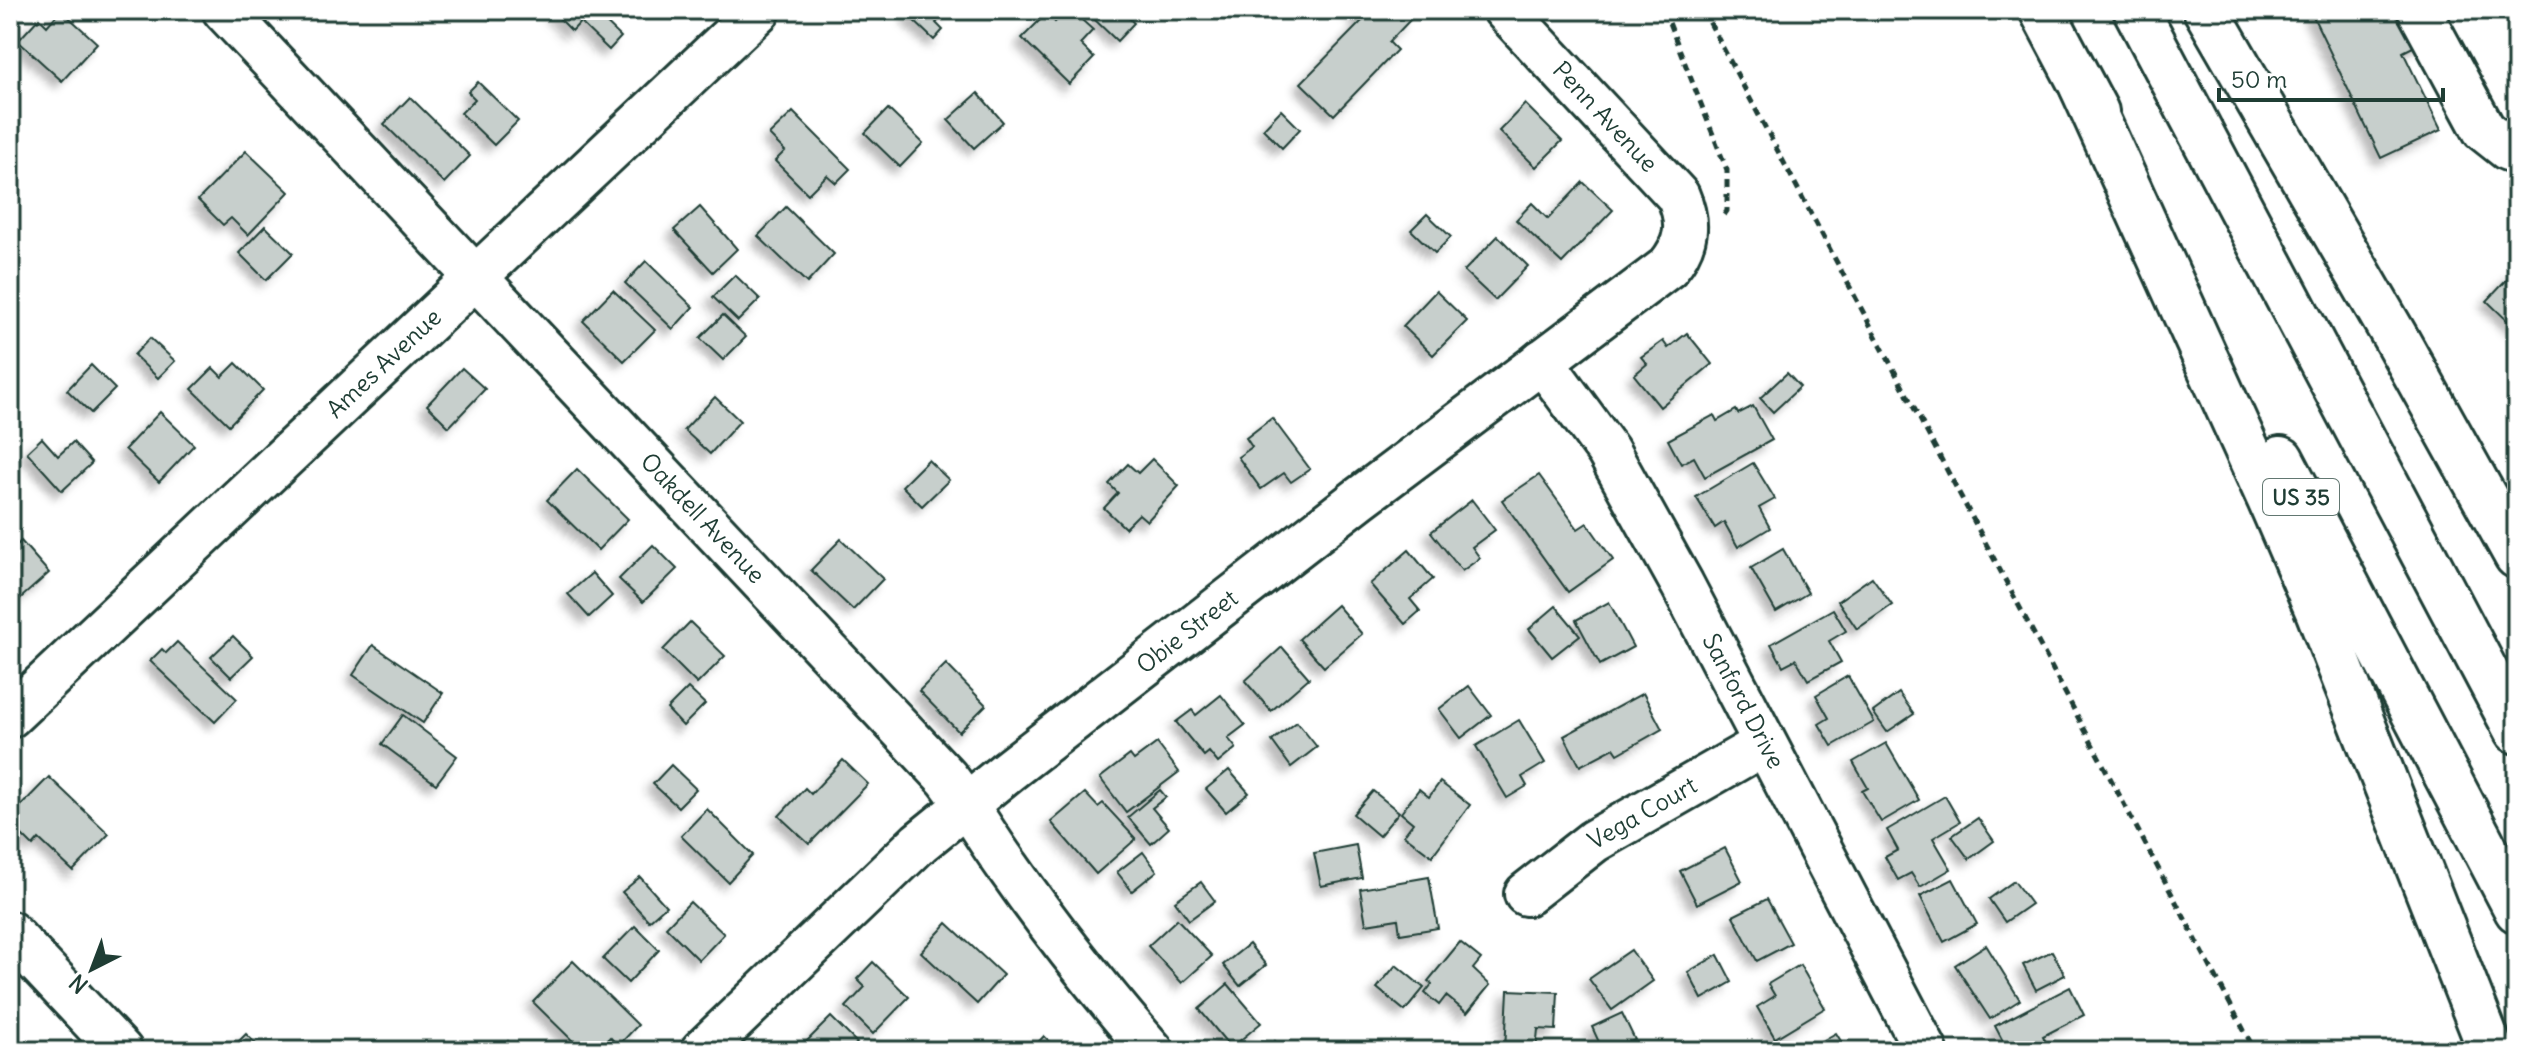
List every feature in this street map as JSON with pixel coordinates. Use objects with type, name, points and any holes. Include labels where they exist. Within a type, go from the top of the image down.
[{"type":"highway","name":"US 35","points":[[2042,10],[2332,554],[2517,910]]},
{"type":"highway","points":[[2136,10],[2517,731]]},
{"type":"highway","points":[[2206,10],[2394,335],[2517,556]]},
{"type":"highway","points":[[2082,86],[2318,611],[2491,1051]]},
{"type":"street","name":"Oakdell Avenue","points":[[224,10],[947,778],[1071,953],[1152,1051]]},
{"type":"street","name":"Ames Avenue","points":[[10,716],[759,10]]},
{"type":"street","name":"Penn Avenue","points":[[1505,10],[1678,196],[1685,213],[1687,234]]},
{"type":"street","points":[[2428,28],[2484,130],[2508,149],[2517,152]]},
{"type":"street","name":"Obie Street","points":[[702,1051],[919,843],[1347,508],[1668,267],[1680,253],[1687,234]]},
{"type":"street","name":"Sanford Drive","points":[[1542,361],[1608,451],[1682,584],[1926,1051]]},
{"type":"street","name":"Vega Court","points":[[1526,894],[1594,841],[1764,744]]},
{"type":"street","points":[[10,933],[121,1051]]},
{"type":"path","points":[[1664,10],[1727,170],[1727,211],[1708,236],[1687,234]]},
{"type":"path","points":[[1703,10],[2255,1051]]},
{"type":"building","points":[[61,10],[97,43],[62,81],[18,41],[39,18],[47,26]]},
{"type":"building","points":[[551,10],[582,10],[587,15],[572,31]]},
{"type":"building","points":[[913,10],[948,10],[936,23],[943,30],[934,40],[908,15]]},
{"type":"building","points":[[1071,10],[1093,30],[1080,44],[1094,58],[1069,84],[1022,38],[1047,13],[1055,22]]},
{"type":"building","points":[[1101,10],[1121,10],[1134,23],[1117,41],[1093,18]]},
{"type":"building","points":[[1352,10],[1402,10],[1411,19],[1389,42],[1397,50],[1334,115],[1301,83],[1362,21]]},
{"type":"building","points":[[2310,10],[2408,10],[2423,42],[2403,52],[2441,130],[2381,158]]},
{"type":"building","points":[[594,11],[621,37],[609,50],[582,24]]},
{"type":"building","points":[[478,82],[518,121],[494,145],[461,113],[475,99],[468,92]]},
{"type":"building","points":[[978,93],[1003,122],[974,148],[948,120]]},
{"type":"building","points":[[410,97],[470,156],[444,183],[384,124]]},
{"type":"building","points":[[1525,104],[1562,141],[1536,167],[1499,131]]},
{"type":"building","points":[[888,109],[923,143],[900,167],[865,133]]},
{"type":"building","points":[[1281,110],[1300,129],[1282,148],[1263,129]]},
{"type":"building","points":[[793,112],[850,169],[836,183],[827,175],[808,194],[775,161],[785,151],[769,135]]},
{"type":"building","points":[[246,151],[289,192],[248,235],[231,218],[223,225],[198,200]]},
{"type":"building","points":[[1583,182],[1613,210],[1562,263],[1516,220],[1532,203],[1548,219]]},
{"type":"building","points":[[700,207],[737,249],[713,272],[674,230]]},
{"type":"building","points":[[786,207],[834,254],[807,283],[758,236]]},
{"type":"building","points":[[1427,214],[1451,237],[1435,253],[1411,230]]},
{"type":"building","points":[[265,226],[293,253],[266,280],[239,253]]},
{"type":"building","points":[[1498,236],[1528,266],[1495,300],[1464,271]]},
{"type":"building","points":[[646,261],[693,307],[673,329],[625,283]]},
{"type":"building","points":[[2517,269],[2517,330],[2487,301]]},
{"type":"building","points":[[735,275],[760,299],[738,321],[713,297]]},
{"type":"building","points":[[613,290],[655,330],[624,361],[583,321]]},
{"type":"building","points":[[1436,291],[1467,321],[1433,355],[1403,326]]},
{"type":"building","points":[[723,315],[746,337],[723,360],[700,338]]},
{"type":"building","points":[[1687,333],[1712,364],[1660,407],[1634,375],[1647,364],[1641,357],[1663,341],[1668,348]]},
{"type":"building","points":[[150,338],[175,361],[158,378],[134,355]]},
{"type":"building","points":[[236,363],[263,390],[229,425],[192,389],[213,368],[222,377]]},
{"type":"building","points":[[91,365],[115,389],[91,413],[67,390]]},
{"type":"building","points":[[462,368],[485,389],[449,427],[427,405]]},
{"type":"building","points":[[1787,373],[1800,387],[1773,412],[1760,398]]},
{"type":"building","points":[[715,397],[740,421],[710,454],[684,430]]},
{"type":"building","points":[[1753,406],[1772,440],[1705,477],[1694,457],[1681,464],[1668,440],[1714,415],[1717,421],[1736,410],[1738,414]]},
{"type":"building","points":[[160,412],[194,445],[159,482],[125,449]]},
{"type":"building","points":[[1272,418],[1310,469],[1291,482],[1284,473],[1261,489],[1238,457],[1252,447],[1246,438]]},
{"type":"building","points":[[42,438],[58,456],[73,442],[92,463],[62,491],[27,452]]},
{"type":"building","points":[[1152,459],[1179,486],[1147,521],[1139,514],[1125,528],[1104,508],[1118,493],[1109,484],[1128,464],[1138,473]]},
{"type":"building","points":[[928,460],[949,480],[922,506],[902,486]]},
{"type":"building","points":[[1753,463],[1775,499],[1759,508],[1770,528],[1738,547],[1724,522],[1715,528],[1696,497]]},
{"type":"building","points":[[577,469],[628,519],[598,550],[547,500]]},
{"type":"building","points":[[1539,475],[1578,529],[1587,523],[1613,560],[1568,592],[1502,500]]},
{"type":"building","points":[[1472,500],[1495,530],[1472,547],[1480,558],[1462,571],[1431,532]]},
{"type":"building","points":[[841,539],[883,579],[853,610],[811,570]]},
{"type":"building","points":[[21,541],[49,573],[13,605],[10,602],[10,552]]},
{"type":"building","points":[[653,545],[677,569],[643,602],[619,579]]},
{"type":"building","points":[[1783,549],[1808,593],[1776,612],[1751,568]]},
{"type":"building","points":[[1409,550],[1433,579],[1410,599],[1420,611],[1405,624],[1370,584]]},
{"type":"building","points":[[592,573],[612,596],[589,617],[568,594]]},
{"type":"building","points":[[1872,577],[1892,605],[1857,629],[1838,601]]},
{"type":"building","points":[[1609,602],[1633,647],[1600,665],[1576,620]]},
{"type":"building","points":[[1337,605],[1362,634],[1324,667],[1299,639]]},
{"type":"building","points":[[1556,606],[1580,635],[1552,657],[1529,629]]},
{"type":"building","points":[[1833,609],[1846,631],[1829,641],[1841,662],[1808,680],[1796,659],[1783,666],[1771,644]]},
{"type":"building","points":[[690,622],[725,656],[697,684],[663,650]]},
{"type":"building","points":[[233,636],[253,656],[231,677],[211,657]]},
{"type":"building","points":[[177,642],[237,699],[215,722],[150,661],[162,649],[166,653]]},
{"type":"building","points":[[373,645],[443,693],[423,723],[353,675]]},
{"type":"building","points":[[1282,647],[1309,678],[1271,711],[1245,681]]},
{"type":"building","points":[[946,664],[986,705],[959,732],[919,691]]},
{"type":"building","points":[[1848,676],[1874,722],[1832,746],[1819,724],[1829,718],[1816,695]]},
{"type":"building","points":[[1469,686],[1491,715],[1461,738],[1439,709]]},
{"type":"building","points":[[688,688],[705,704],[683,726],[667,709]]},
{"type":"building","points":[[1643,693],[1662,729],[1618,754],[1614,748],[1580,766],[1564,736]]},
{"type":"building","points":[[1899,693],[1914,714],[1887,732],[1873,712]]},
{"type":"building","points":[[1221,695],[1245,725],[1228,738],[1236,748],[1218,763],[1209,752],[1204,756],[1176,722],[1192,710],[1196,715]]},
{"type":"building","points":[[403,715],[457,756],[436,784],[382,744]]},
{"type":"building","points":[[1519,720],[1545,763],[1522,777],[1527,786],[1507,798],[1476,746]]},
{"type":"building","points":[[1297,722],[1317,747],[1291,767],[1272,741]]},
{"type":"building","points":[[1157,743],[1179,772],[1126,812],[1100,778],[1130,755],[1134,760]]},
{"type":"building","points":[[1886,743],[1919,800],[1881,822],[1862,791],[1868,788],[1853,762]]},
{"type":"building","points":[[843,760],[868,784],[809,844],[779,816],[805,788],[811,794]]},
{"type":"building","points":[[671,765],[696,789],[678,807],[653,784]]},
{"type":"building","points":[[1229,770],[1249,793],[1226,812],[1206,789]]},
{"type":"building","points":[[49,777],[109,834],[73,871],[39,839],[33,846],[10,823],[10,817]]},
{"type":"building","points":[[1440,782],[1470,805],[1432,856],[1404,835],[1413,823],[1401,813],[1419,789],[1429,797]]},
{"type":"building","points":[[1160,790],[1166,797],[1152,808],[1169,828],[1151,844],[1128,817]]},
{"type":"building","points":[[1373,791],[1399,812],[1379,836],[1353,814]]},
{"type":"building","points":[[1085,793],[1098,807],[1103,803],[1136,839],[1096,874],[1051,822]]},
{"type":"building","points":[[1945,796],[1960,822],[1933,838],[1951,869],[1920,887],[1911,873],[1898,880],[1885,857],[1898,850],[1887,830]]},
{"type":"building","points":[[707,809],[753,855],[728,882],[681,836]]},
{"type":"building","points":[[1978,818],[1994,841],[1969,859],[1952,836]]},
{"type":"building","points":[[1356,845],[1362,878],[1321,886],[1314,853]]},
{"type":"building","points":[[1725,848],[1742,881],[1697,904],[1680,871]]},
{"type":"building","points":[[1143,852],[1157,871],[1132,891],[1117,872]]},
{"type":"building","points":[[640,877],[666,906],[649,921],[622,892]]},
{"type":"building","points":[[1429,877],[1438,928],[1400,934],[1398,919],[1366,924],[1360,889]]},
{"type":"building","points":[[1953,879],[1977,924],[1944,942],[1920,896]]},
{"type":"building","points":[[2014,881],[2031,904],[2005,922],[1989,899]]},
{"type":"building","points":[[1201,882],[1215,901],[1189,920],[1175,901]]},
{"type":"building","points":[[1767,899],[1791,943],[1757,961],[1733,916]]},
{"type":"building","points":[[690,902],[724,934],[699,960],[666,927]]},
{"type":"building","points":[[1177,919],[1212,956],[1182,983],[1148,946]]},
{"type":"building","points":[[947,923],[1003,975],[977,1004],[921,952]]},
{"type":"building","points":[[635,926],[659,950],[628,983],[603,959]]},
{"type":"building","points":[[1460,942],[1481,959],[1473,969],[1490,985],[1467,1013],[1446,996],[1439,1005],[1425,993],[1432,984],[1428,981]]},
{"type":"building","points":[[1249,944],[1266,965],[1240,986],[1223,965]]},
{"type":"building","points":[[1986,945],[2020,1000],[1990,1019],[1955,965]]},
{"type":"building","points":[[1631,950],[1653,981],[1612,1010],[1589,979]]},
{"type":"building","points":[[2052,951],[2065,975],[2036,990],[2023,965]]},
{"type":"building","points":[[1718,955],[1732,982],[1702,999],[1688,972]]},
{"type":"building","points":[[573,961],[638,1025],[618,1046],[610,1037],[596,1051],[583,1051],[533,1002]]},
{"type":"building","points":[[873,962],[909,997],[873,1034],[846,1007],[865,987],[857,979]]},
{"type":"building","points":[[1396,965],[1424,988],[1405,1011],[1377,988]]},
{"type":"building","points":[[1800,965],[1825,1008],[1775,1038],[1757,1007],[1775,996],[1768,984]]},
{"type":"building","points":[[1228,984],[1261,1023],[1231,1048],[1199,1009]]},
{"type":"building","points":[[2070,987],[2084,1015],[2043,1036],[2050,1051],[2008,1051],[1995,1026]]},
{"type":"building","points":[[1508,990],[1558,992],[1556,1030],[1538,1029],[1536,1051],[1505,1051]]},
{"type":"building","points":[[1622,1013],[1635,1040],[1612,1051],[1603,1051],[1592,1027]]},
{"type":"building","points":[[831,1017],[857,1043],[849,1051],[797,1051]]},
{"type":"building","points":[[1836,1033],[1847,1051],[1805,1051]]},
{"type":"building","points":[[246,1034],[263,1051],[229,1051]]},
{"type":"building","points":[[1044,1036],[1060,1051],[1030,1051]]},
{"type":"building","points":[[508,1041],[518,1051],[499,1051]]},
{"type":"building","points":[[1275,1041],[1286,1051],[1265,1051]]},
{"type":"building","points":[[16,1042],[26,1051],[10,1051]]}]
